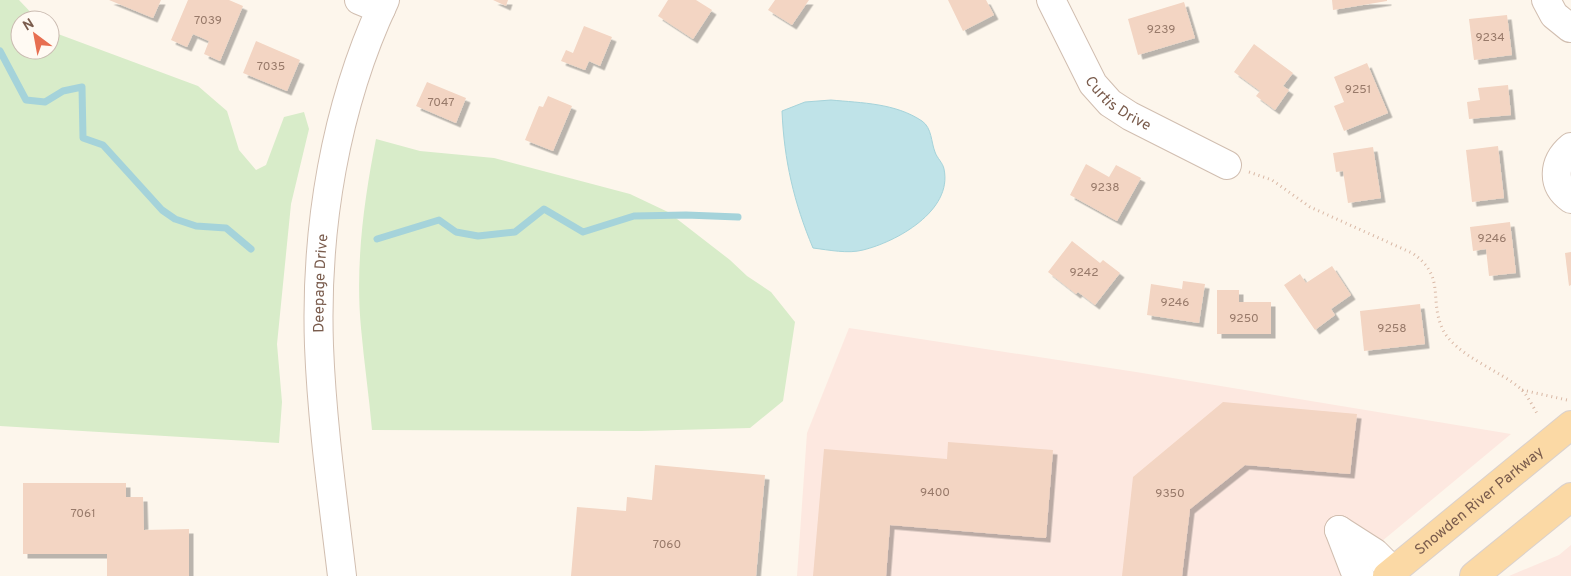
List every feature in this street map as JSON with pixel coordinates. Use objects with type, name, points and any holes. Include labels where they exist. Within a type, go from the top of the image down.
[{"type":"main road","name":"Snowden River Parkway","points":[[1390,574],[1570,413]]},
{"type":"main road","points":[[1474,576],[1571,497]]},
{"type":"street","name":"Curtis Drive","points":[[1051,0],[1089,76],[1110,103],[1130,116],[1227,165]]},
{"type":"street","points":[[1546,0],[1554,16],[1571,31]]},
{"type":"street","name":"Deepage Drive","points":[[342,576],[319,346],[320,279],[325,215],[338,142],[375,3]]},
{"type":"street","points":[[1571,147],[1558,163],[1556,173],[1557,183],[1562,192],[1571,199]]},
{"type":"street","points":[[1360,576],[1354,569],[1339,530],[1375,553],[1390,574]]},
{"type":"path","points":[[1227,165],[1272,180],[1310,207],[1412,253],[1424,261],[1431,272],[1442,329],[1469,356],[1521,390],[1570,413]]},
{"type":"path","points":[[1521,390],[1538,415]]},
{"type":"shaded area","points":[[849,328],[1136,372],[1511,434],[1340,576],[797,576],[807,433]]},
{"type":"shaded area","points":[[1571,545],[1571,576],[1509,576],[1559,555]]},
{"type":"green space","points":[[0,0],[19,0],[28,10],[10,10],[10,60],[60,60],[60,35],[198,86],[227,111],[239,150],[256,170],[266,165],[284,117],[304,112],[309,129],[291,204],[277,344],[282,402],[279,443],[0,426]]},
{"type":"green space","points":[[376,139],[420,151],[494,158],[630,194],[668,212],[730,260],[747,276],[771,292],[795,322],[783,401],[750,428],[641,431],[372,430],[361,328],[359,280],[364,209]]},
{"type":"water","points":[[831,100],[890,107],[922,121],[928,127],[935,152],[944,169],[944,184],[940,198],[931,211],[906,232],[891,240],[863,250],[851,252],[813,248],[800,214],[791,181],[785,147],[782,111],[805,102]]},
{"type":"building","points":[[109,0],[161,0],[153,18]]},
{"type":"building","points":[[188,0],[229,0],[243,6],[220,61],[204,54],[209,41],[193,34],[187,47],[171,40]]},
{"type":"building","points":[[493,0],[508,0],[506,6]]},
{"type":"building","points":[[668,0],[696,0],[712,10],[693,39],[658,16]]},
{"type":"building","points":[[775,0],[809,0],[792,25],[768,10]]},
{"type":"building","points":[[948,0],[986,0],[994,15],[963,31]]},
{"type":"building","points":[[1332,0],[1387,0],[1387,1],[1333,10]]},
{"type":"building","points":[[1184,2],[1195,38],[1138,55],[1128,19]]},
{"type":"building","points":[[1507,15],[1512,55],[1474,60],[1469,19]]},
{"type":"building","points":[[584,26],[612,37],[600,66],[589,61],[585,70],[561,61],[566,50],[573,53]]},
{"type":"building","points":[[256,41],[300,60],[287,91],[243,73]]},
{"type":"building","points":[[1254,44],[1293,73],[1283,86],[1289,90],[1275,110],[1256,96],[1260,91],[1234,72]]},
{"type":"building","points":[[1367,63],[1388,113],[1344,131],[1334,106],[1344,102],[1334,77]]},
{"type":"building","points":[[427,82],[466,98],[456,123],[416,106]]},
{"type":"building","points":[[1508,85],[1511,115],[1469,119],[1467,102],[1480,100],[1478,88]]},
{"type":"building","points":[[548,96],[572,106],[553,151],[525,140],[539,106],[543,107]]},
{"type":"building","points":[[1498,146],[1504,198],[1472,202],[1466,150]]},
{"type":"building","points":[[1373,147],[1381,198],[1348,203],[1343,171],[1336,172],[1333,153]]},
{"type":"building","points":[[1086,164],[1109,177],[1116,165],[1141,178],[1117,221],[1070,195]]},
{"type":"building","points":[[1510,222],[1516,273],[1489,276],[1486,249],[1473,251],[1470,227]]},
{"type":"building","points":[[1072,241],[1100,263],[1103,260],[1120,273],[1095,305],[1078,292],[1076,294],[1048,272]]},
{"type":"building","points":[[1571,252],[1571,285],[1569,286],[1565,253]]},
{"type":"building","points":[[1332,266],[1351,295],[1331,309],[1335,315],[1315,330],[1284,285],[1300,274],[1306,283]]},
{"type":"building","points":[[1183,281],[1205,284],[1199,323],[1147,315],[1151,284],[1182,289]]},
{"type":"building","points":[[1217,290],[1239,290],[1239,302],[1271,302],[1271,334],[1217,334]]},
{"type":"building","points":[[1420,304],[1425,344],[1364,351],[1360,311]]},
{"type":"building","points":[[1223,402],[1357,414],[1350,474],[1245,465],[1190,509],[1182,576],[1122,576],[1133,477]]},
{"type":"building","points":[[948,442],[1053,450],[1046,538],[890,525],[886,576],[813,576],[824,449],[947,459]]},
{"type":"building","points":[[655,465],[765,475],[756,576],[571,576],[577,507],[626,511],[627,497],[652,500]]},
{"type":"building","points":[[23,483],[126,483],[126,497],[143,497],[144,530],[189,529],[189,576],[107,576],[107,554],[23,554]]},
{"type":"waterway","points":[[0,51],[26,100],[45,102],[63,91],[82,87],[83,138],[103,145],[162,210],[175,219],[196,226],[226,228],[251,249]]},
{"type":"waterway","points":[[377,239],[439,220],[456,232],[478,236],[515,232],[544,209],[583,232],[634,216],[738,217]]}]
